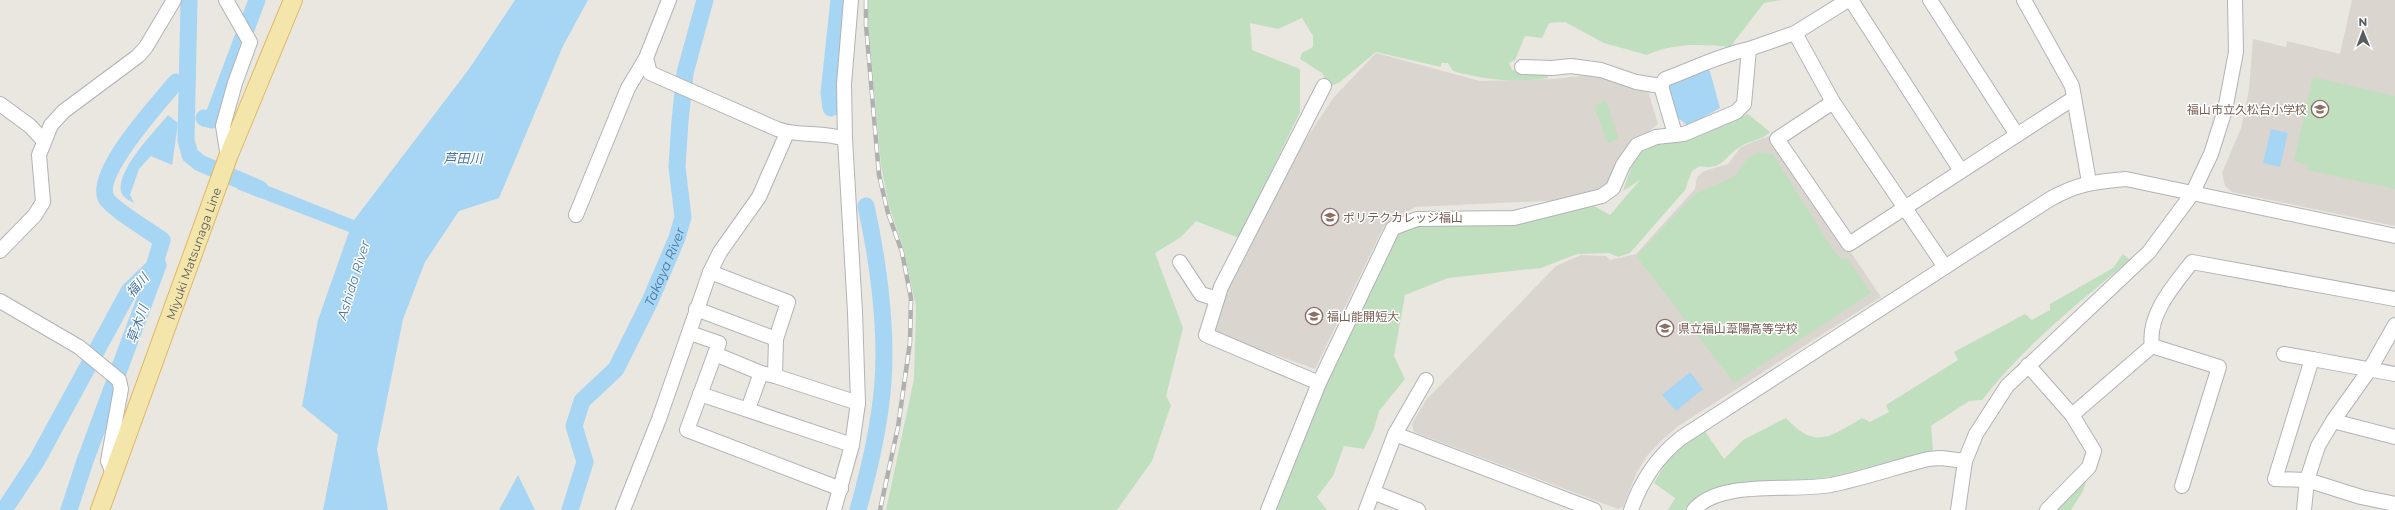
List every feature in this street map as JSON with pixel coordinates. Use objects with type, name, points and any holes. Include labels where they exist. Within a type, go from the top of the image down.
[{"type":"main road","name":"Miyuki Matsunaga Line","points":[[100,510],[112,471],[228,157],[293,0]]},
{"type":"street","points":[[0,251],[35,215],[43,202],[39,154],[51,125],[64,111],[138,56],[146,47],[174,0]]},
{"type":"street","points":[[226,0],[250,42],[235,83],[223,126],[228,157]]},
{"type":"street","points":[[576,215],[628,88],[646,58],[669,0]]},
{"type":"street","points":[[834,510],[852,445],[858,403],[855,312],[845,138],[844,84],[851,0]]},
{"type":"street","points":[[1675,134],[1661,86],[1664,79],[1701,66],[1723,55],[1749,49],[1795,32],[1848,0]]},
{"type":"street","points":[[1851,0],[1960,171]]},
{"type":"street","points":[[1930,0],[2017,135]]},
{"type":"street","points":[[2024,0],[2072,86],[2089,182]]},
{"type":"street","points":[[1958,510],[1965,461],[1976,434],[2003,392],[2028,365],[2149,252],[2171,225],[2192,194],[2211,154],[2225,110],[2236,52],[2235,0]]},
{"type":"street","points":[[1795,32],[1833,102],[1906,206],[1945,267]]},
{"type":"street","points":[[1268,510],[1319,383],[1393,228],[1417,219],[1514,218],[1602,196],[1613,188],[1623,165],[1637,145],[1656,137],[1684,134],[1736,112],[1744,104],[1749,49]]},
{"type":"street","points":[[646,58],[650,73],[782,131],[833,135],[845,138]]},
{"type":"street","points":[[1522,67],[1552,68],[1571,66],[1601,70],[1636,82],[1661,86]]},
{"type":"street","points":[[1319,383],[1206,335],[1221,287],[1324,86]]},
{"type":"street","points":[[1833,102],[1777,139],[1849,244],[2074,98]]},
{"type":"street","points":[[0,104],[30,126],[44,141]]},
{"type":"street","points":[[624,510],[690,333],[696,309],[710,272],[720,252],[759,197],[782,131]]},
{"type":"street","points":[[1631,510],[1637,492],[1651,469],[1670,446],[2050,199],[2072,187],[2089,182],[2126,180],[2395,236]]},
{"type":"street","points":[[1180,262],[1201,294],[1217,299]]},
{"type":"street","points":[[2152,346],[2150,332],[2159,310],[2172,287],[2192,262],[2395,299]]},
{"type":"street","points":[[710,272],[788,302],[776,339],[768,374],[748,409]]},
{"type":"street","points":[[0,301],[79,347],[116,379],[121,389],[108,461],[112,471]]},
{"type":"street","points":[[696,309],[776,339]]},
{"type":"street","points":[[2304,510],[2307,480],[2318,446],[2333,421],[2370,369],[2395,325]]},
{"type":"street","points":[[690,333],[719,343],[687,430],[841,489]]},
{"type":"street","points":[[2072,415],[2152,346]]},
{"type":"street","points":[[2152,346],[2219,367],[2182,486]]},
{"type":"street","points":[[715,354],[768,374],[858,403]]},
{"type":"street","points":[[2284,354],[2395,374]]},
{"type":"street","points":[[2312,359],[2276,479],[2307,480],[2361,497],[2395,504]]},
{"type":"street","points":[[2028,365],[2072,415],[2094,451],[2089,466],[2047,510]]},
{"type":"street","points":[[1366,510],[1395,434],[1426,380]]},
{"type":"street","points":[[700,394],[852,445]]},
{"type":"street","points":[[2333,421],[2395,437]]},
{"type":"street","points":[[1395,434],[1563,504],[1594,510]]},
{"type":"street","points":[[1694,510],[1699,503],[1723,492],[1830,485],[1928,459],[1941,458],[1965,461]]},
{"type":"street","points":[[1373,492],[1418,510]]},
{"type":"street","points":[[2361,497],[2366,510]]},
{"type":"shaded area","name":"福山市立久松台小学校","points":[[2352,0],[2395,0],[2395,226],[2232,192],[2225,186],[2222,173],[2241,128],[2249,90],[2253,39],[2286,47],[2287,41],[2340,54]]},
{"type":"shaded area","name":"ポリテクカレッジ福山","points":[[1376,53],[1480,81],[1554,79],[1588,75],[1598,76],[1632,88],[1648,91],[1658,124],[1624,151],[1606,186],[1600,190],[1565,200],[1415,207],[1384,226],[1315,369],[1213,332],[1223,292],[1291,161],[1334,97]]},
{"type":"shaded area","name":"県立福山葦陽高等学校","points":[[1772,135],[1881,297],[1680,425],[1663,439],[1646,457],[1636,474],[1623,507],[1618,509],[1414,432],[1412,424],[1426,400],[1556,266],[1581,255],[1606,256],[1610,260],[1636,254],[1695,189],[1697,177],[1704,171],[1728,164],[1740,148]]},
{"type":"green space","points":[[868,0],[1782,0],[1764,3],[1730,47],[1687,45],[1667,48],[1647,55],[1604,43],[1565,22],[1549,23],[1542,38],[1525,36],[1515,60],[1509,63],[1512,70],[1547,74],[1548,78],[1536,80],[1500,80],[1477,77],[1453,71],[1448,63],[1441,63],[1441,67],[1376,52],[1340,82],[1329,87],[1322,73],[1300,59],[1302,53],[1313,47],[1313,36],[1302,18],[1278,29],[1250,23],[1252,50],[1300,69],[1300,112],[1239,238],[1196,221],[1181,237],[1155,253],[1183,328],[1166,396],[1171,405],[1152,461],[1117,510],[886,510],[914,379],[916,307],[904,250],[889,206],[881,165],[868,22]]},
{"type":"green space","points":[[2313,77],[2395,96],[2395,189],[2307,170],[2308,165],[2294,161]]},
{"type":"green space","points":[[1606,101],[1619,139],[1607,143],[1594,105]]},
{"type":"green space","points":[[1748,114],[1770,132],[1767,135],[1735,150],[1719,164],[1708,167],[1700,166],[1692,171],[1685,190],[1630,253],[1618,257],[1609,253],[1577,254],[1541,268],[1448,278],[1405,295],[1394,356],[1405,379],[1379,411],[1374,429],[1364,449],[1344,446],[1333,476],[1317,497],[1327,510],[1273,510],[1320,385],[1395,231],[1419,222],[1516,221],[1594,206],[1610,215],[1640,180],[1623,191],[1634,159],[1641,151],[1656,143],[1678,142]]},
{"type":"green space","points":[[1758,152],[1773,154],[1832,248],[1842,260],[1847,258],[1871,293],[1734,383],[1636,256],[1695,194],[1735,176],[1746,160]]},
{"type":"green space","points":[[2123,254],[2130,260],[2071,309],[2034,343],[1998,380],[1982,400],[1969,401],[1931,426],[1933,450],[1830,477],[1713,491],[1700,496],[1685,510],[1668,510],[1675,498],[1654,483],[1669,458],[1704,430],[1724,459],[1743,440],[1786,418],[1796,428],[1814,437],[1832,435],[1862,418],[1870,422],[1889,412],[1886,405],[1958,360],[1954,352],[2025,314],[2032,320],[2050,310],[2050,304],[2113,268]]},
{"type":"green space","points":[[2088,475],[2083,491],[2071,510],[2049,510]]},
{"type":"water","name":"芦田川","points":[[515,0],[588,0],[563,46],[499,198],[459,211],[425,262],[403,319],[377,449],[388,510],[323,510],[338,435],[302,406],[318,320],[349,232],[237,189],[241,175],[354,220],[469,69]]},
{"type":"water","points":[[1709,68],[1720,108],[1688,126],[1677,117],[1668,89],[1673,78]]},
{"type":"water","points":[[168,115],[178,123],[172,165],[151,156],[139,169],[130,195],[134,203],[122,194],[121,185],[124,175],[137,152]]},
{"type":"water","points":[[2271,129],[2288,133],[2280,167],[2263,163]]},
{"type":"water","points":[[1690,372],[1703,389],[1676,411],[1662,395]]},
{"type":"water","points":[[518,475],[535,510],[499,510]]},
{"type":"waterway","name":"草木川","points":[[189,0],[186,140],[190,155],[200,163],[260,189]]},
{"type":"waterway","points":[[204,118],[212,120],[257,0]]},
{"type":"waterway","name":"Takaya River","points":[[570,510],[585,462],[574,426],[582,401],[616,369],[650,301],[677,238],[683,217],[677,167],[680,121],[685,73],[705,0]]},
{"type":"waterway","points":[[831,108],[829,93],[839,0]]},
{"type":"waterway","name":"福川","points":[[4,510],[37,460],[129,291],[154,267],[162,240],[115,208],[106,198],[105,186],[110,172],[130,138],[176,82]]},
{"type":"waterway","points":[[858,510],[877,430],[882,397],[884,361],[883,316],[878,271],[866,206]]},
{"type":"waterway","name":"草木川","points":[[69,510],[85,461],[158,265]]},
{"type":"railway","points":[[866,0],[866,25],[879,175],[888,213],[902,252],[911,298],[910,342],[898,427],[880,510]]},
{"type":"place","name":"福山市立久松台小学校","points":[[2320,109]]},
{"type":"place","name":"ポリテクカレッジ福山","points":[[1330,217]]},
{"type":"place","name":"福山能開短大","points":[[1314,316]]},
{"type":"place","name":"県立福山葦陽高等学校","points":[[1665,328]]},
{"type":"water label","name":"Ashida River","points":[[353,280]]}]
